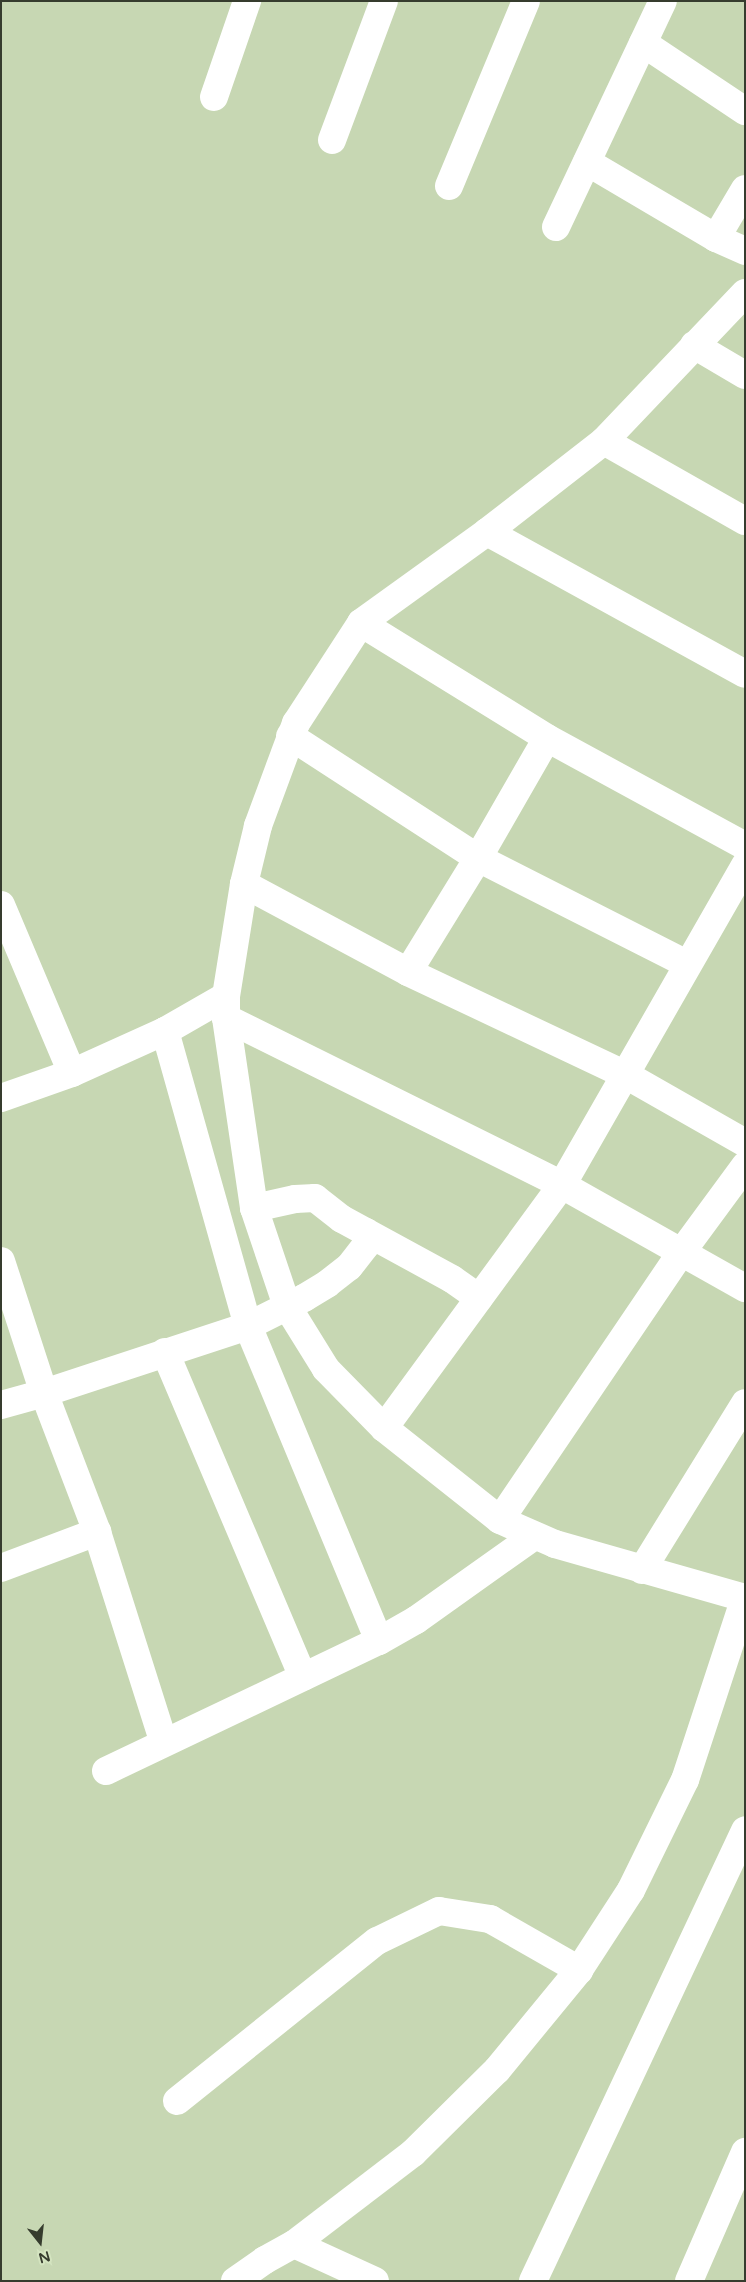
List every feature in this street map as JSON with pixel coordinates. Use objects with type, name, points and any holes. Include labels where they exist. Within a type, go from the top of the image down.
[{"type":"street","points":[[214,97],[247,1]]},
{"type":"street","points":[[332,140],[384,1]]},
{"type":"street","points":[[449,186],[526,1]]},
{"type":"street","points":[[556,227],[663,1]]},
{"type":"street","points":[[643,43],[745,110]]},
{"type":"street","points":[[587,162],[716,238],[745,251]]},
{"type":"street","points":[[716,238],[745,189]]},
{"type":"street","points":[[235,2281],[260,2270],[413,2153],[498,2070],[579,1970],[631,1890],[685,1780],[745,1598],[642,1570],[534,1536],[500,1520],[384,1428],[326,1369],[287,1306],[254,1208],[226,1007],[244,884],[258,826],[290,736],[361,623],[487,532],[604,441],[694,344],[745,293]]},
{"type":"street","points":[[694,344],[745,375]]},
{"type":"street","points":[[604,441],[745,521]]},
{"type":"street","points":[[487,532],[745,674]]},
{"type":"street","points":[[361,623],[547,738],[745,846]]},
{"type":"street","points":[[290,736],[478,858],[687,964]]},
{"type":"street","points":[[408,972],[478,858],[547,738]]},
{"type":"street","points":[[384,1428],[562,1185],[745,865]]},
{"type":"street","points":[[244,884],[408,972],[626,1075],[745,1144]]},
{"type":"street","points":[[1,905],[72,1073]]},
{"type":"street","points":[[1,1098],[72,1073],[226,1007]]},
{"type":"street","points":[[226,1007],[562,1185],[745,1288]]},
{"type":"street","points":[[165,1032],[248,1326],[379,1641]]},
{"type":"street","points":[[500,1520],[681,1253],[745,1166]]},
{"type":"street","points":[[254,1208],[295,1199],[315,1198],[342,1219],[452,1279],[479,1298]]},
{"type":"street","points":[[1,1405],[44,1393],[248,1326],[327,1284],[349,1267],[366,1245],[366,1232]]},
{"type":"street","points":[[1,1261],[44,1393],[97,1532],[164,1743]]},
{"type":"street","points":[[165,1352],[303,1677]]},
{"type":"street","points":[[642,1570],[745,1403]]},
{"type":"street","points":[[1,1568],[97,1532]]},
{"type":"street","points":[[106,1771],[379,1641],[416,1620],[534,1536]]},
{"type":"street","points":[[533,2281],[745,1830]]},
{"type":"street","points":[[177,2101],[377,1941],[440,1911],[490,1919],[579,1970]]},
{"type":"street","points":[[689,2281],[745,2152]]},
{"type":"street","points":[[294,2244],[375,2281]]}]
